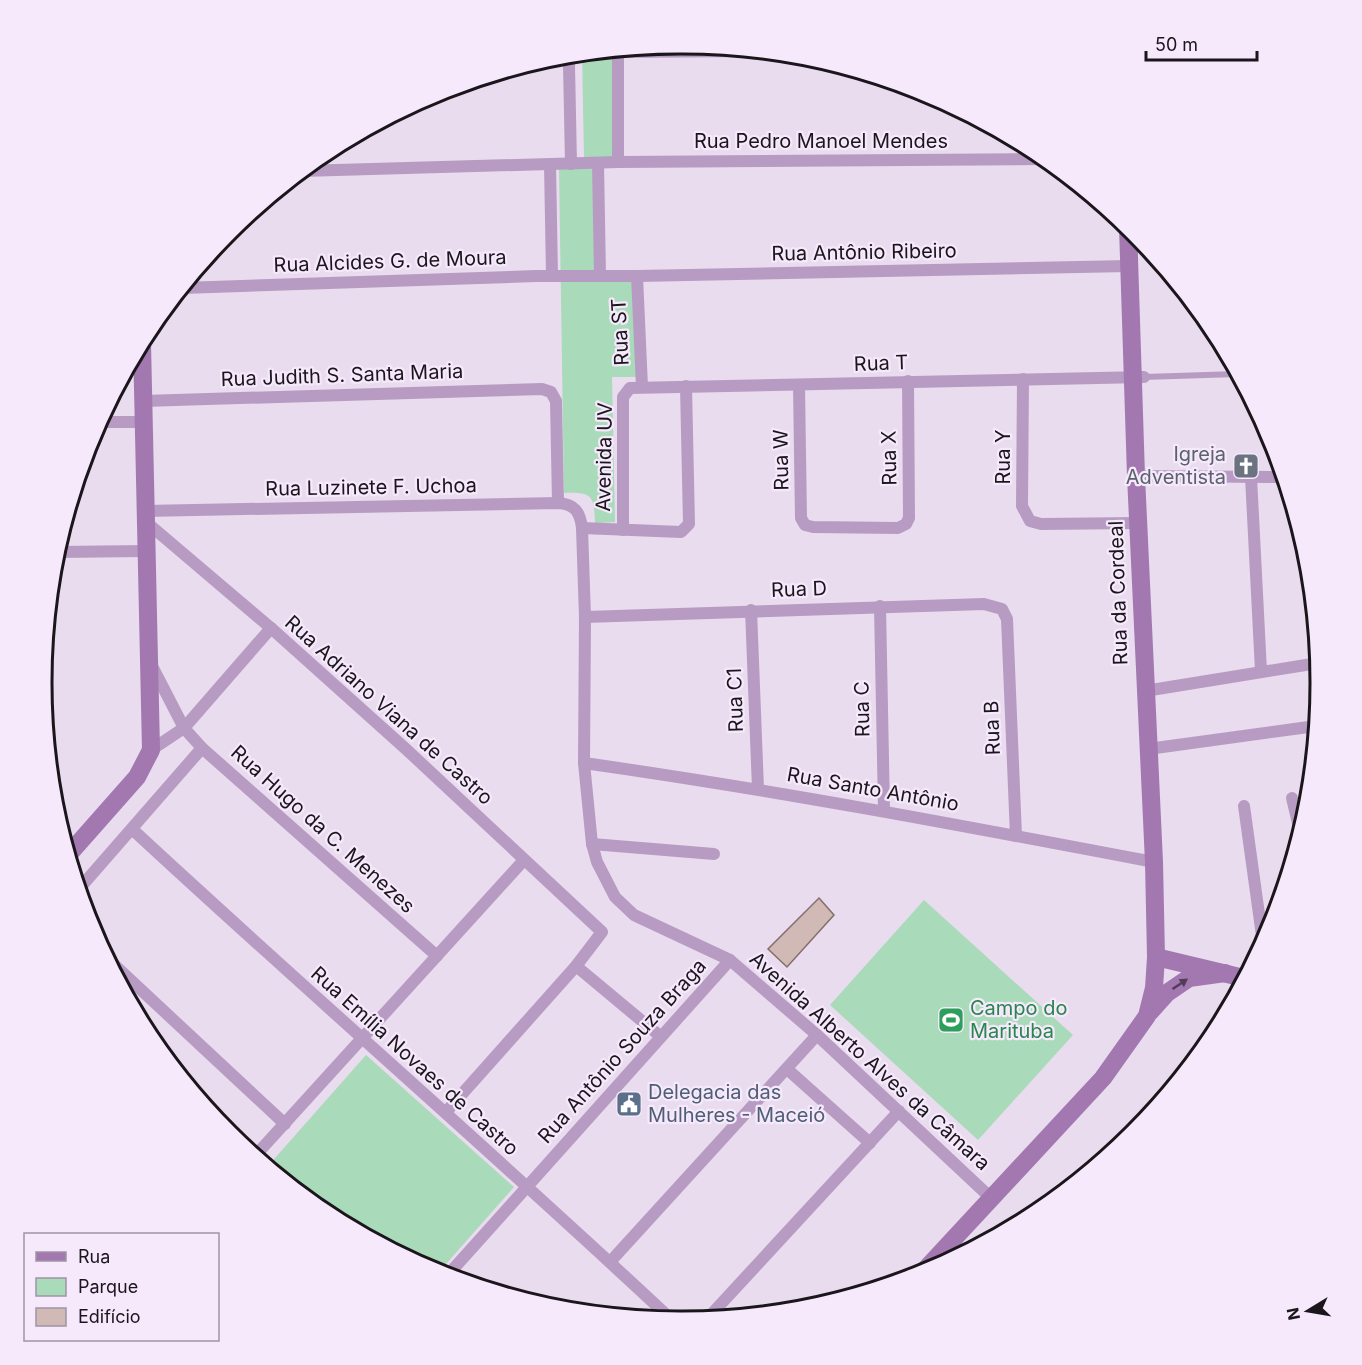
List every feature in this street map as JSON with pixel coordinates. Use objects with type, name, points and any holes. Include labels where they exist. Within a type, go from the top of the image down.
[{"type":"street","points":[[618,57],[618,162]]},
{"type":"street","points":[[569,64],[571,164]]},
{"type":"street","name":"Rua Pedro Manoel Mendes","points":[[317,171],[618,162],[1029,159]]},
{"type":"street","points":[[597,163],[600,276]]},
{"type":"street","points":[[550,164],[552,276]]},
{"type":"street","name":"Rua da Cordeal","points":[[1128,241],[1138,377],[1136,476],[1154,861],[1156,957],[1154,988],[1147,1016]]},
{"type":"street","name":"Rua Antônio Ribeiro","points":[[600,276],[1129,266]]},
{"type":"street","name":"Rua Alcides G. de Moura","points":[[192,288],[600,276]]},
{"type":"street","name":"Rua ST","points":[[636,387],[637,276]]},
{"type":"street","points":[[75,847],[137,777],[151,750],[142,359]]},
{"type":"street","name":"Rua T","points":[[636,387],[799,386],[908,381],[1138,377]]},
{"type":"street","name":"Rua Y","points":[[1023,379],[1022,506],[1030,521],[1041,524],[1138,524]]},
{"type":"street","name":"Rua X","points":[[813,527],[898,528],[906,524],[909,518],[908,381]]},
{"type":"street","points":[[558,503],[574,507],[581,516],[582,528],[681,532],[688,524],[686,386]]},
{"type":"street","name":"Rua W","points":[[799,386],[801,518],[805,525],[813,527]]},
{"type":"street","name":"Avenida UV","points":[[623,530],[622,397],[636,387]]},
{"type":"street","name":"Rua Judith S. Santa Maria","points":[[143,401],[542,388],[551,392],[556,401],[558,503]]},
{"type":"street","points":[[109,422],[143,422]]},
{"type":"street","points":[[1136,476],[1275,477]]},
{"type":"street","points":[[1251,477],[1261,671]]},
{"type":"street","name":"Rua Luzinete F. Uchoa","points":[[145,516],[558,503]]},
{"type":"street","name":"Rua Adriano Viana de Castro","points":[[145,516],[407,750],[602,932],[576,966]]},
{"type":"street","name":"Avenida Alberto Alves da Câmara","points":[[582,528],[585,616],[584,763],[592,844],[597,862],[615,897],[634,915],[730,960],[817,1035],[991,1198]]},
{"type":"street","points":[[67,552],[146,551]]},
{"type":"street","name":"Rua D","points":[[585,616],[984,604],[1002,609],[1007,619]]},
{"type":"street","name":"Rua C","points":[[880,606],[884,810]]},
{"type":"street","name":"Rua C1","points":[[750,610],[758,789]]},
{"type":"street","name":"Rua B","points":[[1007,619],[1017,836]]},
{"type":"street","points":[[151,750],[184,728],[271,628]]},
{"type":"street","name":"Rua Hugo da C. Menezes","points":[[149,660],[184,728],[202,747],[437,956]]},
{"type":"street","points":[[1145,691],[1309,664]]},
{"type":"street","points":[[1148,749],[1308,727]]},
{"type":"street","points":[[85,882],[202,747]]},
{"type":"street","name":"Rua Santo Antônio","points":[[584,763],[884,810],[1154,861]]},
{"type":"street","points":[[1292,798],[1295,812]]},
{"type":"street","points":[[1245,806],[1261,926]]},
{"type":"street","name":"Rua Emília Novaes de Castro","points":[[132,829],[662,1311]]},
{"type":"street","points":[[592,844],[714,854]]},
{"type":"street","points":[[261,1149],[524,860]]},
{"type":"street","points":[[1156,957],[1236,976]]},
{"type":"street","name":"Rua Antônio Souza Braga","points":[[455,1269],[730,960]]},
{"type":"street","points":[[446,1112],[576,966],[660,1036]]},
{"type":"street","points":[[938,1256],[1103,1078],[1147,1016],[1167,993],[1189,978],[1225,973]]},
{"type":"street","points":[[126,977],[285,1124]]},
{"type":"street","points":[[610,1262],[817,1035]]},
{"type":"street","points":[[787,1069],[870,1143]]},
{"type":"street","points":[[715,1310],[899,1111]]},
{"type":"lane","points":[[1138,377],[1228,374]]},
{"type":"green space","points":[[613,58],[614,157],[584,157],[582,62]]},
{"type":"green space","points":[[595,168],[597,280],[635,279],[639,377],[612,377],[615,522],[595,523],[594,506],[590,497],[581,493],[564,493],[559,169]]},
{"type":"green space","name":"Campo do Marituba","points":[[924,900],[1073,1035],[978,1140],[830,1005]]},
{"type":"green space","points":[[366,1055],[514,1187],[445,1265],[367,1227],[298,1181],[273,1160]]},
{"type":"building","points":[[819,898],[834,915],[787,967],[768,949]]},
{"type":"place","name":"Igreja Adventista","points":[[1246,466]]},
{"type":"place","name":"Campo do Marituba","points":[[951,1020]]},
{"type":"place","name":"Delegacia das Mulheres - Maceió","points":[[629,1104]]}]
